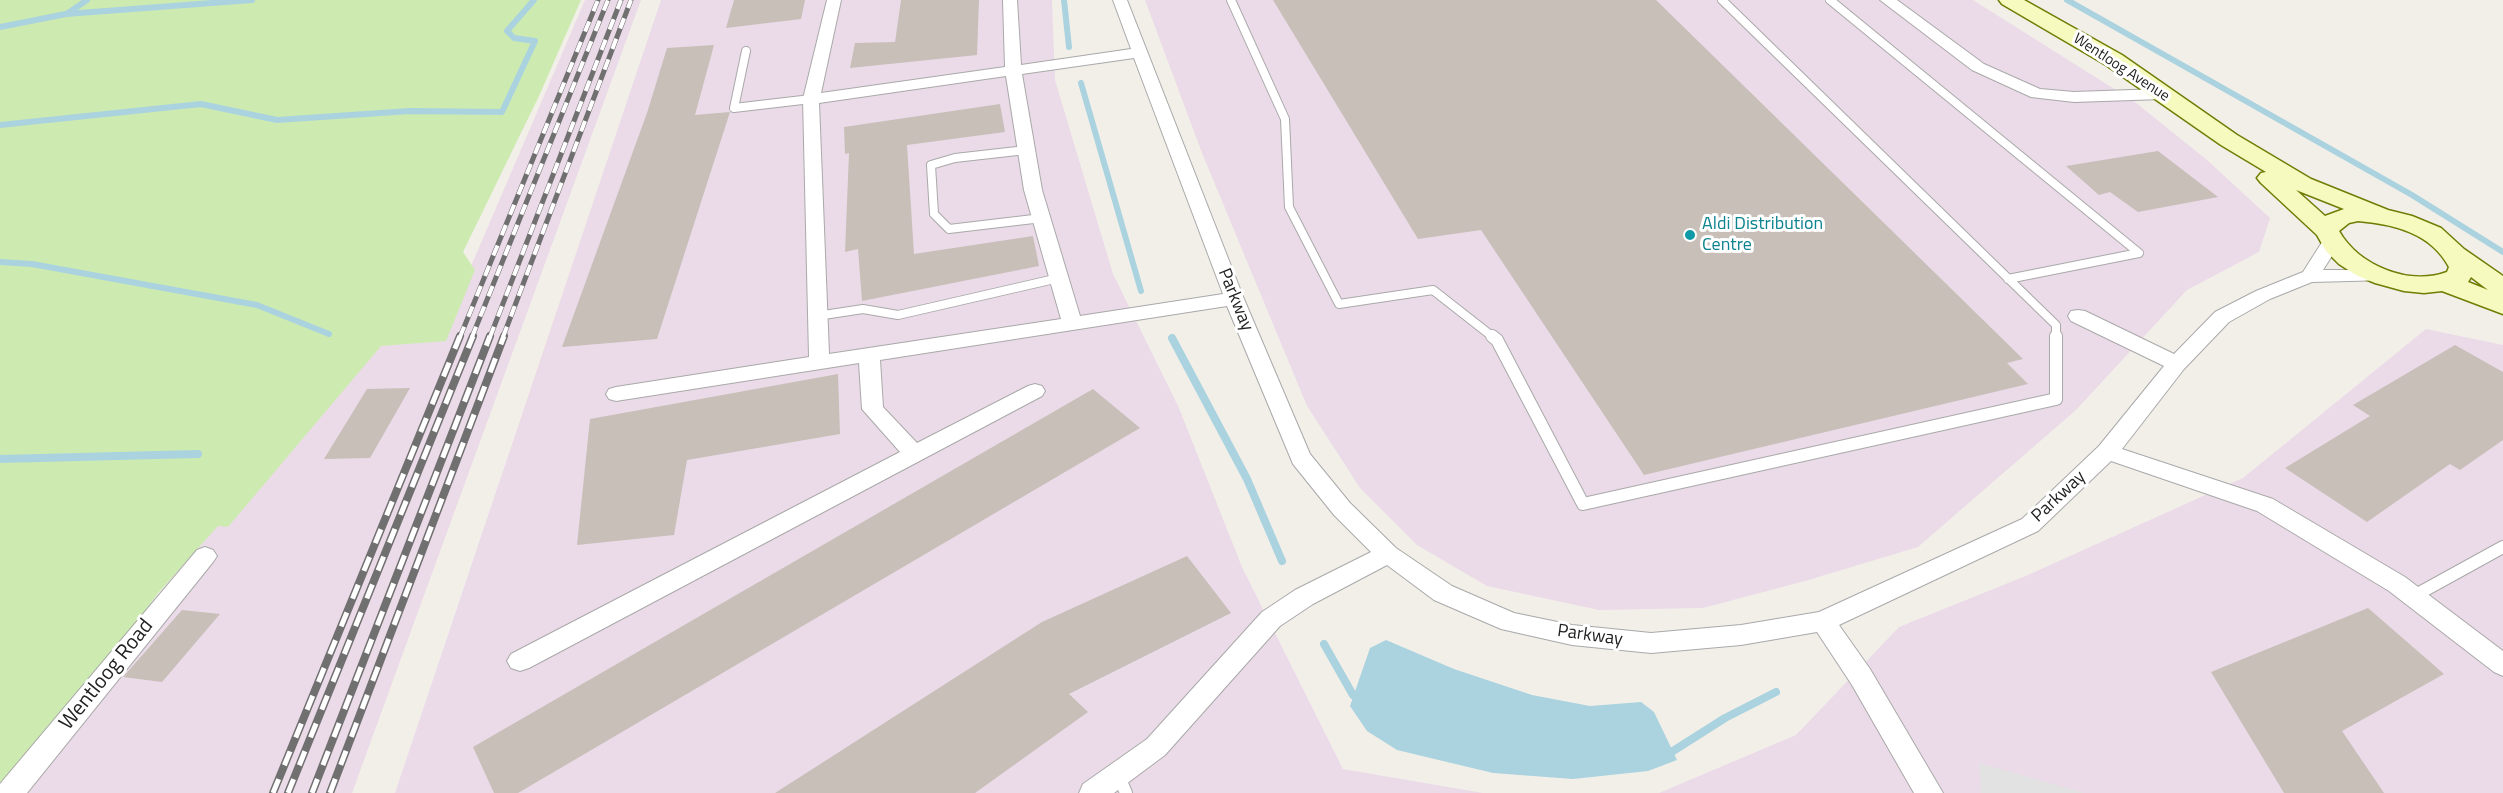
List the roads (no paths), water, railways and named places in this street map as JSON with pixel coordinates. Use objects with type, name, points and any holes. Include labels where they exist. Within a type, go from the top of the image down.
[{"type":"main road","name":"Wentloog Avenue","points":[[2009,0],[2114,60],[2229,140],[2303,184],[2379,215],[2424,230],[2503,288]]},
{"type":"main road","name":"Wentloog Avenue","points":[[2229,140],[2329,237],[2343,255],[2381,276],[2405,283],[2428,285],[2446,283],[2503,305]]},
{"type":"main road","name":"Wentloog Avenue","points":[[2329,237],[2331,222],[2342,216],[2358,213],[2379,215]]},
{"type":"main road","points":[[2446,283],[2458,277],[2462,267],[2457,255]]},
{"type":"street","points":[[819,363],[811,99],[834,0]]},
{"type":"street","points":[[1010,0],[1013,71],[1033,190],[1072,324]]},
{"type":"street","name":"Parkway","points":[[1120,0],[1234,299],[1301,458],[1342,509],[1388,554],[1443,593],[1510,622],[1572,635],[1651,643],[1741,635],[1823,621],[2030,525],[2107,452],[2177,364],[2222,317],[2263,295],[2310,276],[2381,276]]},
{"type":"street","points":[[1887,0],[1978,67],[2037,94],[2074,97],[2162,94]]},
{"type":"street","points":[[811,99],[1139,53]]},
{"type":"street","points":[[2310,276],[2329,237]]},
{"type":"street","points":[[616,394],[1234,299]]},
{"type":"street","points":[[2078,316],[2177,364]]},
{"type":"street","points":[[869,355],[873,409],[914,454]]},
{"type":"street","points":[[520,661],[1035,391]]},
{"type":"street","points":[[2107,452],[2265,505],[2397,584],[2503,665]]},
{"type":"street","points":[[1093,793],[1122,784],[1271,619],[1304,597],[1388,554]]},
{"type":"street","name":"Wentloog Road","points":[[10,793],[205,556]]},
{"type":"street","points":[[1823,621],[1861,677],[1929,793]]},
{"type":"lane","points":[[1231,0],[1285,119],[1289,207],[1339,304],[1433,290],[1497,340],[1583,504],[2056,399],[2056,325],[1722,0]]},
{"type":"lane","points":[[1830,0],[2139,253],[2008,279]]},
{"type":"lane","points":[[746,51],[735,108],[811,99]]},
{"type":"lane","points":[[1026,150],[955,158],[931,165],[934,214],[949,229],[1041,218]]},
{"type":"lane","points":[[817,316],[863,309],[898,315],[1059,278]]},
{"type":"lane","points":[[2414,596],[2503,547]]},
{"type":"water","points":[[1386,640],[1454,669],[1532,695],[1590,706],[1641,702],[1654,712],[1677,760],[1648,771],[1573,779],[1493,773],[1397,750],[1367,731],[1350,706],[1370,648]]},
{"type":"waterway","points":[[68,13],[87,0]]},
{"type":"waterway","points":[[0,27],[66,14],[252,0]]},
{"type":"waterway","points":[[0,125],[201,104],[277,120],[410,111],[502,112],[535,41],[514,38],[507,31],[534,0]]},
{"type":"waterway","points":[[1064,0],[1069,47]]},
{"type":"waterway","points":[[2067,0],[2412,195],[2503,252]]},
{"type":"waterway","points":[[1081,83],[1141,291]]},
{"type":"waterway","points":[[0,262],[32,264],[257,305],[329,334]]},
{"type":"waterway","points":[[1172,338],[1247,479],[1282,561]]},
{"type":"waterway","points":[[0,459],[198,454]]},
{"type":"waterway","points":[[1324,644],[1353,695],[1360,701]]},
{"type":"waterway","points":[[1664,754],[1673,751],[1725,718],[1776,692]]},
{"type":"railway","points":[[460,337],[598,0]]},
{"type":"railway","points":[[472,337],[608,0]]},
{"type":"railway","points":[[490,337],[621,0]]},
{"type":"railway","points":[[503,337],[631,0]]},
{"type":"railway","points":[[273,793],[460,336]]},
{"type":"railway","points":[[288,793],[473,336]]},
{"type":"railway","points":[[312,793],[490,336]]},
{"type":"railway","points":[[330,793],[504,336]]},
{"type":"place","name":"Aldi Distribution Centre","points":[[1690,235]]}]
